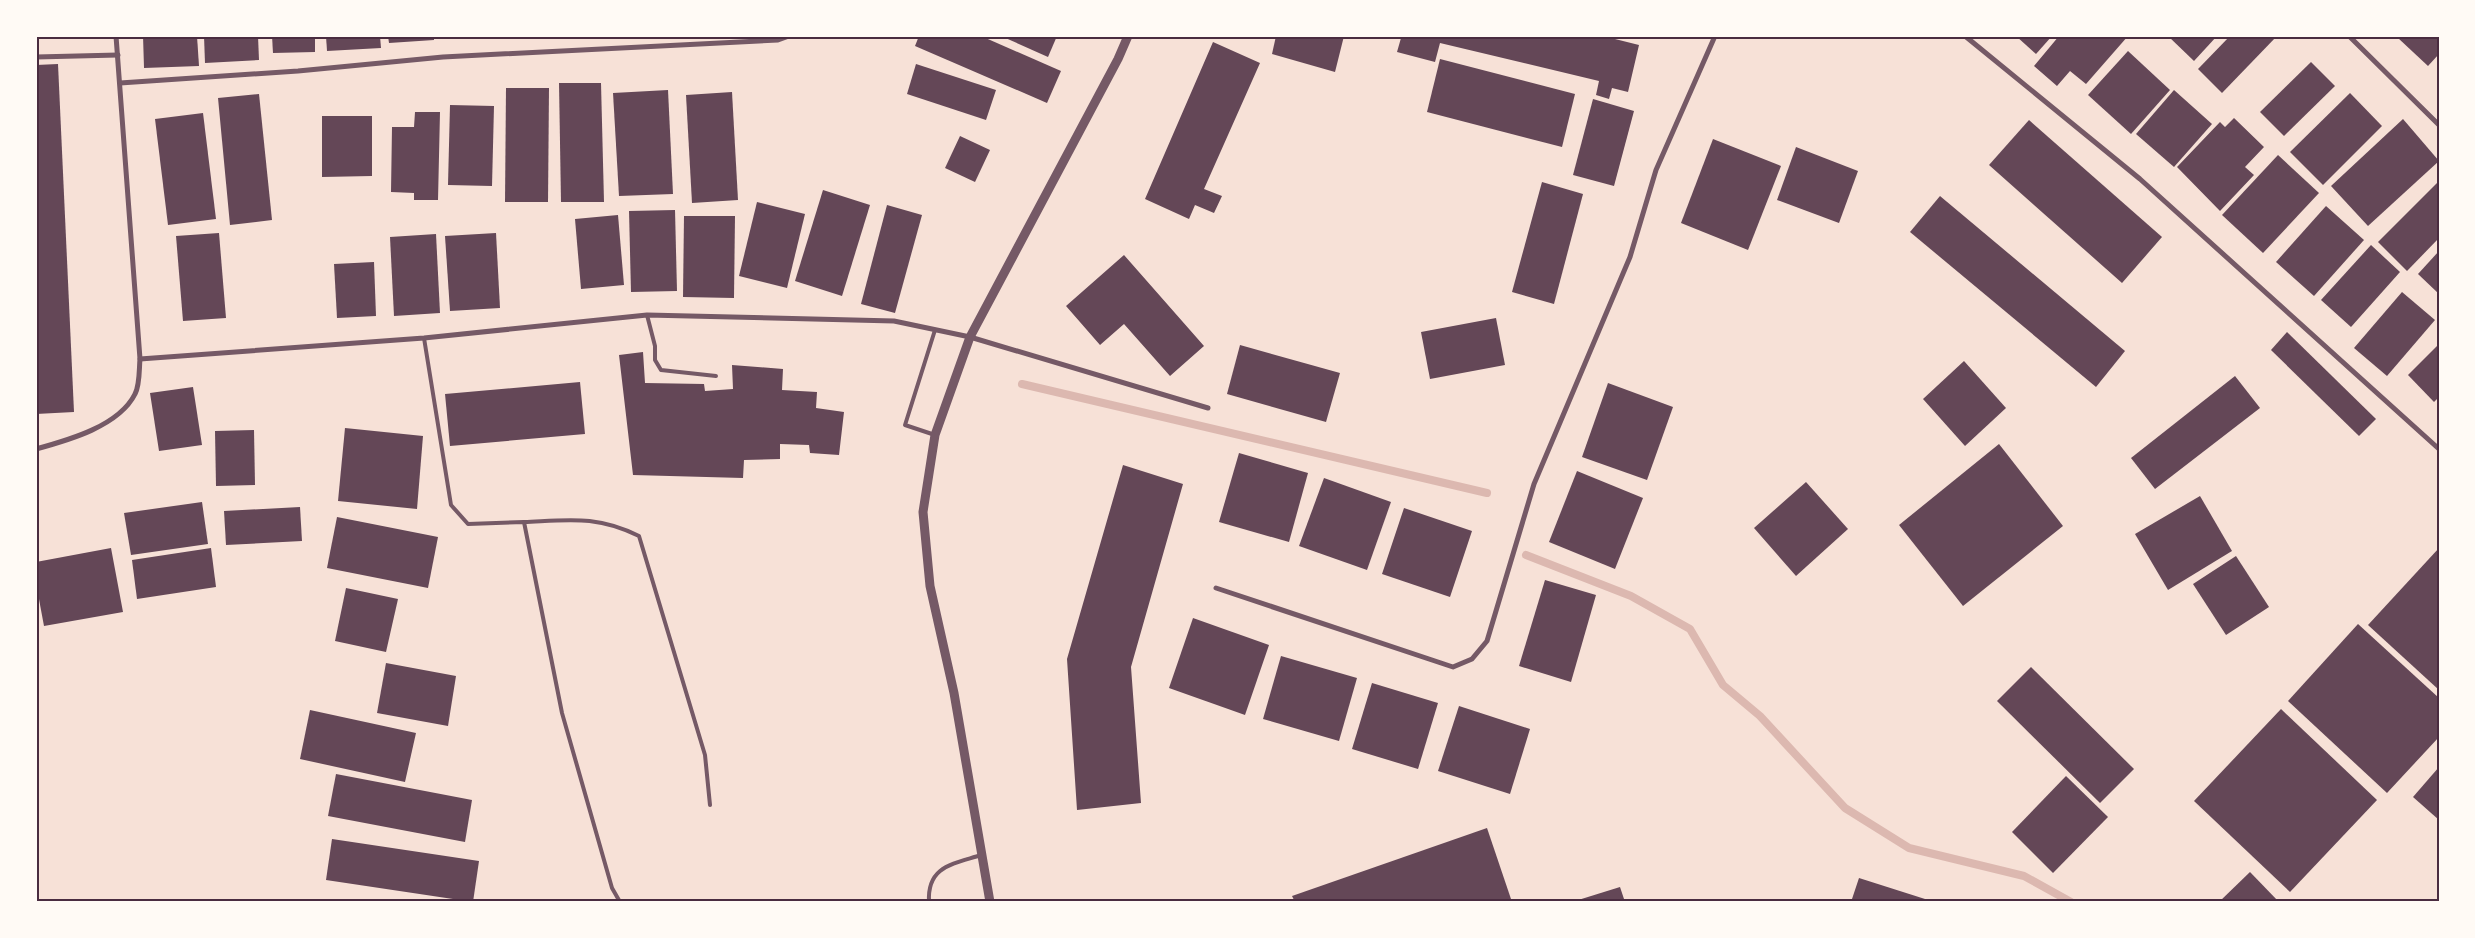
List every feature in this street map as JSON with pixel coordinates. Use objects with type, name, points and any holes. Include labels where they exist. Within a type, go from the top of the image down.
[{"type":"street","points":[[36,449],[57,444],[113,420],[136,393],[140,359],[116,36]]},
{"type":"street","points":[[120,83],[298,71],[443,57],[778,40],[789,36]]},
{"type":"street","points":[[990,902],[954,694],[930,586],[923,512],[935,435],[970,337],[1118,59],[1128,36]]},
{"type":"street","points":[[1216,588],[1453,667],[1472,659],[1487,641],[1534,484],[1630,257],[1656,170],[1716,36]]},
{"type":"street","points":[[1965,36],[2140,179],[2438,446]]},
{"type":"street","points":[[2349,36],[2439,125]]},
{"type":"street","points":[[36,57],[118,55]]},
{"type":"street","points":[[140,359],[424,338],[647,315],[894,322],[970,337],[1208,408]]},
{"type":"lane","points":[[647,315],[655,346],[655,360],[661,370],[716,376]]},
{"type":"lane","points":[[935,330],[905,425],[935,435]]},
{"type":"lane","points":[[424,338],[451,505],[468,524],[590,520],[622,528],[639,536],[705,755],[710,806]]},
{"type":"lane","points":[[524,522],[562,713],[612,888],[620,902]]},
{"type":"lane","points":[[929,902],[931,880],[943,867],[982,855]]},
{"type":"building","points":[[143,36],[197,36],[199,66],[144,68]]},
{"type":"building","points":[[204,36],[258,36],[259,60],[205,63]]},
{"type":"building","points":[[272,36],[315,36],[315,52],[273,53]]},
{"type":"building","points":[[326,36],[380,36],[381,48],[327,51]]},
{"type":"building","points":[[388,36],[434,36],[434,40],[389,43]]},
{"type":"building","points":[[919,36],[981,36],[1061,71],[1047,103],[915,46]]},
{"type":"building","points":[[1001,36],[1057,36],[1048,57]]},
{"type":"building","points":[[1276,36],[1344,36],[1335,72],[1272,54]]},
{"type":"building","points":[[1395,36],[1603,36],[1639,45],[1628,92],[1612,88],[1609,99],[1596,95],[1599,81],[1440,43],[1435,62],[1397,52],[1401,38]]},
{"type":"building","points":[[2016,36],[2052,36],[2036,54]]},
{"type":"building","points":[[2059,36],[2128,36],[2086,84],[2070,71],[2057,86],[2034,66]]},
{"type":"building","points":[[2168,36],[2217,36],[2194,61]]},
{"type":"building","points":[[2230,36],[2277,36],[2222,93],[2198,69]]},
{"type":"building","points":[[2399,36],[2439,36],[2439,54],[2428,66],[2398,38]]},
{"type":"building","points":[[1213,42],[1260,63],[1204,189],[1222,196],[1214,213],[1195,205],[1189,219],[1145,199]]},
{"type":"building","points":[[2128,51],[2170,90],[2131,134],[2088,95]]},
{"type":"building","points":[[1440,59],[1575,94],[1562,147],[1427,112]]},
{"type":"building","points":[[2311,62],[2335,86],[2284,136],[2260,112]]},
{"type":"building","points":[[58,64],[74,412],[36,414],[36,65]]},
{"type":"building","points":[[916,64],[996,90],[986,120],[907,94]]},
{"type":"building","points":[[559,83],[601,83],[604,202],[561,202]]},
{"type":"building","points":[[506,88],[549,88],[548,202],[505,202]]},
{"type":"building","points":[[668,90],[673,194],[619,196],[613,93]]},
{"type":"building","points":[[2174,90],[2212,124],[2174,167],[2136,134]]},
{"type":"building","points":[[732,92],[738,200],[692,203],[686,95]]},
{"type":"building","points":[[2350,93],[2382,126],[2323,185],[2290,152]]},
{"type":"building","points":[[259,94],[272,220],[230,225],[218,98]]},
{"type":"building","points":[[1593,99],[1634,111],[1614,186],[1573,175]]},
{"type":"building","points":[[450,105],[494,106],[492,186],[448,185]]},
{"type":"building","points":[[415,112],[440,112],[438,200],[414,200],[414,193],[391,192],[392,127],[414,127]]},
{"type":"building","points":[[203,113],[216,219],[168,225],[155,119]]},
{"type":"building","points":[[322,116],[372,116],[372,176],[322,177]]},
{"type":"building","points":[[2234,118],[2264,147],[2245,167],[2254,175],[2220,211],[2177,167],[2220,122],[2225,127]]},
{"type":"building","points":[[2403,119],[2439,161],[2368,226],[2331,186]]},
{"type":"building","points":[[2029,120],[2162,237],[2122,283],[1989,165]]},
{"type":"building","points":[[960,136],[990,150],[975,182],[945,168]]},
{"type":"building","points":[[1713,139],[1781,166],[1748,250],[1681,223]]},
{"type":"building","points":[[1796,147],[1858,171],[1839,223],[1777,200]]},
{"type":"building","points":[[2278,155],[2319,193],[2263,253],[2222,215]]},
{"type":"building","points":[[1542,182],[1583,194],[1554,304],[1512,292]]},
{"type":"building","points":[[2438,182],[2439,238],[2407,271],[2378,242]]},
{"type":"building","points":[[823,190],[870,205],[842,296],[795,281]]},
{"type":"building","points":[[1940,196],[2125,351],[2096,387],[1910,232]]},
{"type":"building","points":[[757,202],[805,214],[787,288],[739,276]]},
{"type":"building","points":[[887,205],[922,215],[895,313],[861,304]]},
{"type":"building","points":[[2326,206],[2364,240],[2314,296],[2276,262]]},
{"type":"building","points":[[675,210],[677,291],[631,292],[629,211]]},
{"type":"building","points":[[618,215],[624,285],[581,289],[575,219]]},
{"type":"building","points":[[684,216],[735,216],[734,298],[683,297]]},
{"type":"building","points":[[219,233],[226,318],[183,321],[176,236]]},
{"type":"building","points":[[496,233],[500,308],[450,311],[445,236]]},
{"type":"building","points":[[436,234],[440,313],[394,316],[390,237]]},
{"type":"building","points":[[2371,245],[2400,272],[2351,327],[2321,300]]},
{"type":"building","points":[[2439,251],[2439,294],[2418,274]]},
{"type":"building","points":[[1124,255],[1204,346],[1170,376],[1124,324],[1100,345],[1066,306]]},
{"type":"building","points":[[374,262],[376,316],[337,318],[334,264]]},
{"type":"building","points":[[2402,292],[2435,320],[2387,376],[2354,348]]},
{"type":"building","points":[[1496,318],[1505,365],[1430,379],[1421,332]]},
{"type":"building","points":[[2287,332],[2376,419],[2359,436],[2271,350]]},
{"type":"building","points":[[2439,344],[2439,397],[2434,402],[2408,375]]},
{"type":"building","points":[[1240,345],[1340,373],[1326,422],[1227,394]]},
{"type":"building","points":[[643,352],[645,383],[704,384],[705,391],[733,389],[732,365],[783,369],[782,390],[817,392],[816,408],[844,412],[839,455],[810,453],[809,445],[780,444],[780,459],[744,460],[743,478],[633,475],[619,355]]},
{"type":"building","points":[[1964,361],[2006,408],[1965,446],[1923,399]]},
{"type":"building","points":[[2235,376],[2260,408],[2155,489],[2131,458]]},
{"type":"building","points":[[580,382],[585,434],[450,446],[445,394]]},
{"type":"building","points":[[1608,383],[1673,407],[1647,480],[1582,457]]},
{"type":"building","points":[[193,387],[202,445],[159,451],[150,393]]},
{"type":"building","points":[[345,428],[423,436],[417,509],[338,501]]},
{"type":"building","points":[[254,430],[255,485],[216,486],[215,431]]},
{"type":"building","points":[[1999,444],[2063,526],[1963,606],[1899,525]]},
{"type":"building","points":[[1239,453],[1308,473],[1289,542],[1219,522]]},
{"type":"building","points":[[1123,465],[1183,484],[1131,667],[1141,803],[1077,810],[1067,659]]},
{"type":"building","points":[[1577,471],[1643,498],[1615,569],[1549,542]]},
{"type":"building","points":[[1324,478],[1391,502],[1367,570],[1299,546]]},
{"type":"building","points":[[1806,482],[1848,529],[1796,576],[1754,528]]},
{"type":"building","points":[[2200,496],[2232,551],[2168,590],[2135,534]]},
{"type":"building","points":[[202,502],[208,544],[131,555],[124,513]]},
{"type":"building","points":[[300,507],[302,541],[226,545],[224,511]]},
{"type":"building","points":[[1404,508],[1472,531],[1450,597],[1382,574]]},
{"type":"building","points":[[337,517],[438,537],[428,588],[327,568]]},
{"type":"building","points":[[111,548],[123,612],[44,626],[36,583],[36,562]]},
{"type":"building","points":[[211,548],[216,587],[137,599],[132,560]]},
{"type":"building","points":[[2439,548],[2439,690],[2368,625]]},
{"type":"building","points":[[2236,556],[2269,607],[2226,635],[2193,584]]},
{"type":"building","points":[[1545,580],[1596,595],[1571,682],[1519,666]]},
{"type":"building","points":[[346,588],[398,599],[386,652],[335,641]]},
{"type":"building","points":[[1193,618],[1269,645],[1245,715],[1169,688]]},
{"type":"building","points":[[2358,624],[2439,698],[2439,737],[2387,793],[2288,701]]},
{"type":"building","points":[[1281,656],[1357,678],[1339,741],[1263,719]]},
{"type":"building","points":[[386,663],[456,676],[448,726],[377,713]]},
{"type":"building","points":[[2031,667],[2134,769],[2100,803],[1997,701]]},
{"type":"building","points":[[1372,683],[1438,703],[1418,769],[1352,749]]},
{"type":"building","points":[[1459,706],[1530,729],[1510,794],[1438,771]]},
{"type":"building","points":[[2281,709],[2377,800],[2290,892],[2194,801]]},
{"type":"building","points":[[310,710],[416,733],[405,782],[300,759]]},
{"type":"building","points":[[2439,767],[2439,820],[2413,797]]},
{"type":"building","points":[[336,774],[472,800],[465,842],[328,816]]},
{"type":"building","points":[[2066,776],[2108,817],[2053,873],[2012,832]]},
{"type":"building","points":[[1487,828],[1512,902],[1295,902],[1292,896]]},
{"type":"building","points":[[332,839],[479,861],[473,902],[326,880]]},
{"type":"building","points":[[2250,872],[2279,902],[2219,902]]},
{"type":"building","points":[[1859,878],[1925,899],[1924,902],[1851,902]]},
{"type":"building","points":[[1620,887],[1625,902],[1575,902],[1575,901]]},
{"type":"waterway","points":[[1022,384],[1487,493]]},
{"type":"waterway","points":[[1526,555],[1631,596],[1690,629],[1723,685],[1760,716],[1845,808],[1909,848],[2024,876],[2071,902]]}]
